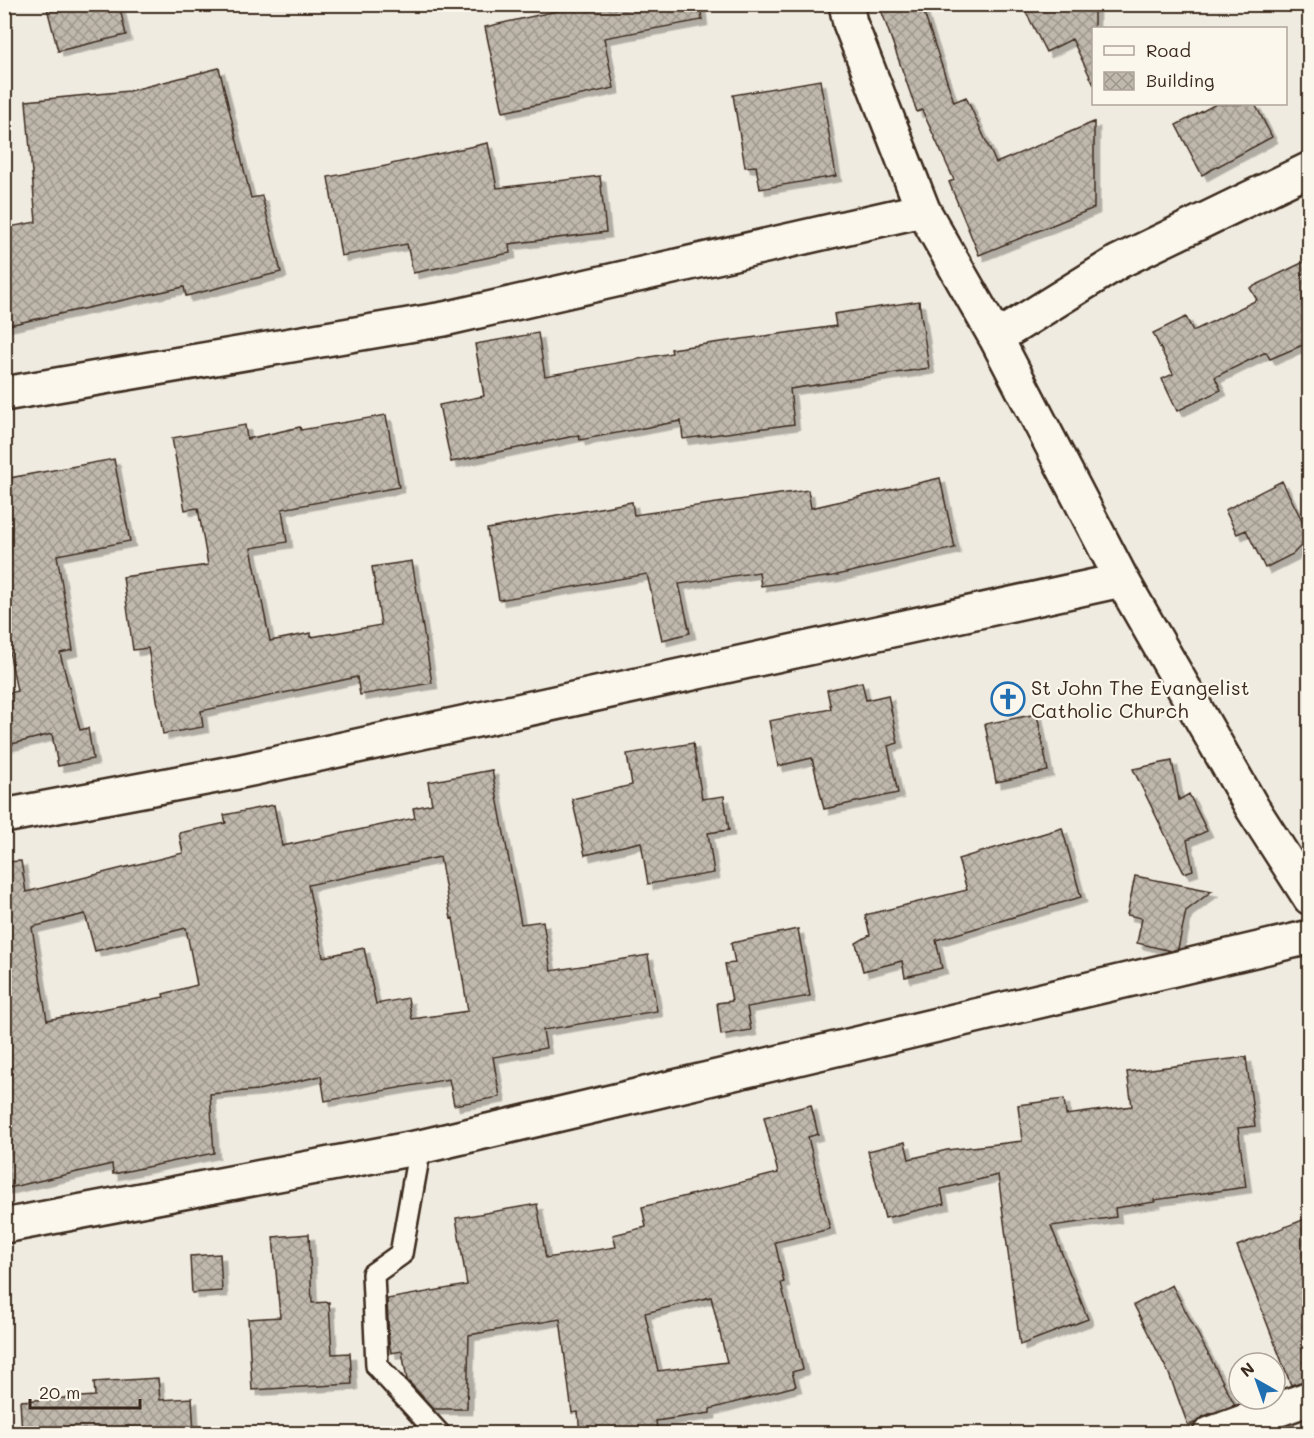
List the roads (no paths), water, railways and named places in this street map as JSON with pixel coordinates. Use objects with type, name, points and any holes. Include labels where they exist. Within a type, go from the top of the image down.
[{"type":"street","points":[[846,4],[850,23],[923,210],[996,338],[1122,580],[1253,809],[1310,898]]},
{"type":"street","points":[[996,338],[1118,262],[1310,169]]},
{"type":"street","points":[[4,394],[444,319],[923,210]]},
{"type":"street","points":[[4,816],[237,772],[1122,580]]},
{"type":"street","points":[[4,1226],[420,1147],[1310,938]]},
{"type":"street","points":[[1210,1434],[1310,1398]]},
{"type":"lane","points":[[420,1147],[401,1254],[373,1274],[377,1366],[439,1434]]},
{"type":"place","name":"St John The Evangelist Catholic Church","points":[[1008,699]]}]
